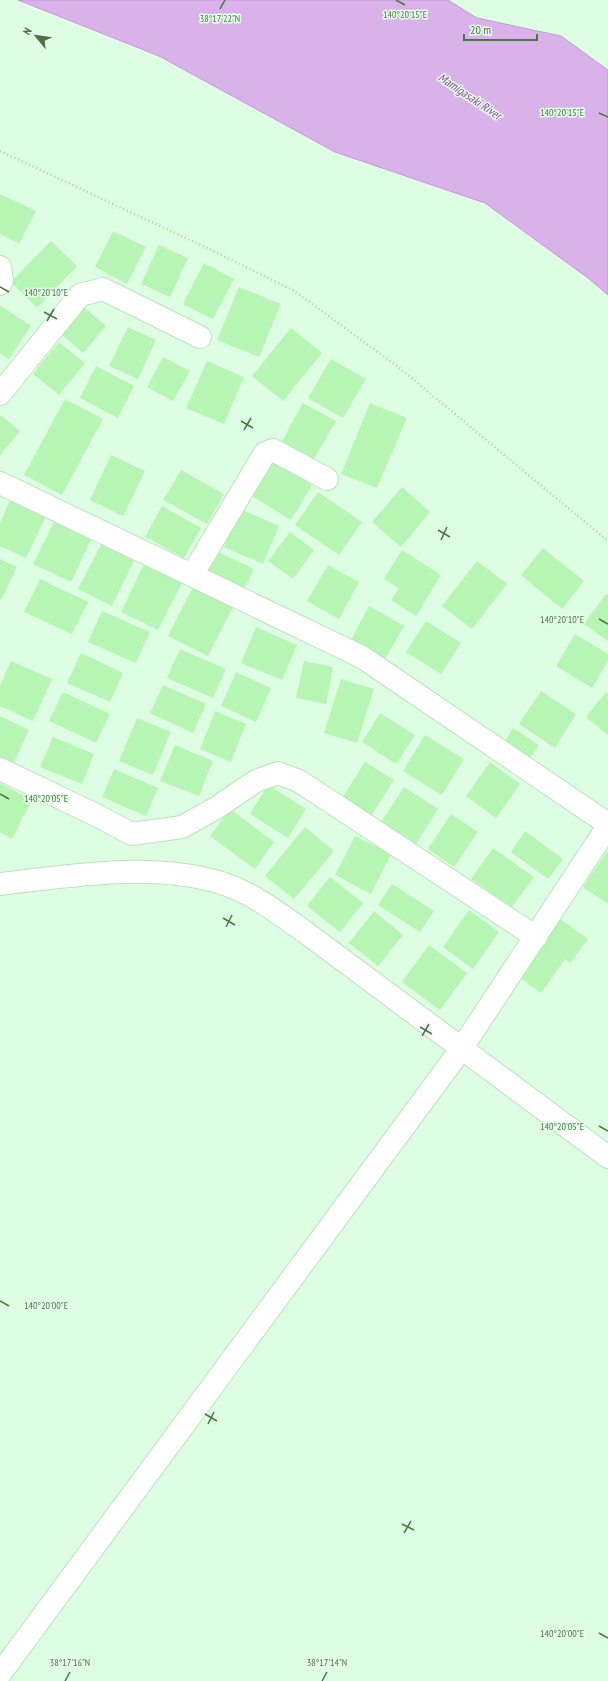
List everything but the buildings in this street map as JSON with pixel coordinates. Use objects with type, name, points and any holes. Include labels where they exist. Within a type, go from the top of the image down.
[{"type":"street","points":[[0,266],[2,281],[0,284]]},
{"type":"street","points":[[0,394],[80,295],[103,289],[200,337]]},
{"type":"street","points":[[192,575],[265,454],[273,450],[327,479]]},
{"type":"street","points":[[0,483],[362,657],[608,825],[462,1048],[0,1674]]},
{"type":"street","points":[[0,769],[132,834],[182,827],[216,808],[256,782],[278,773],[299,781],[536,937]]},
{"type":"street","points":[[0,884],[124,872],[174,872],[219,882],[261,901],[608,1157]]},
{"type":"path","points":[[0,151],[200,244],[293,290],[397,366],[608,541]]},
{"type":"water","name":"Mamigasaki River","points":[[18,0],[448,0],[477,18],[561,36],[608,70],[608,295],[588,278],[485,203],[335,152],[159,56]]}]
